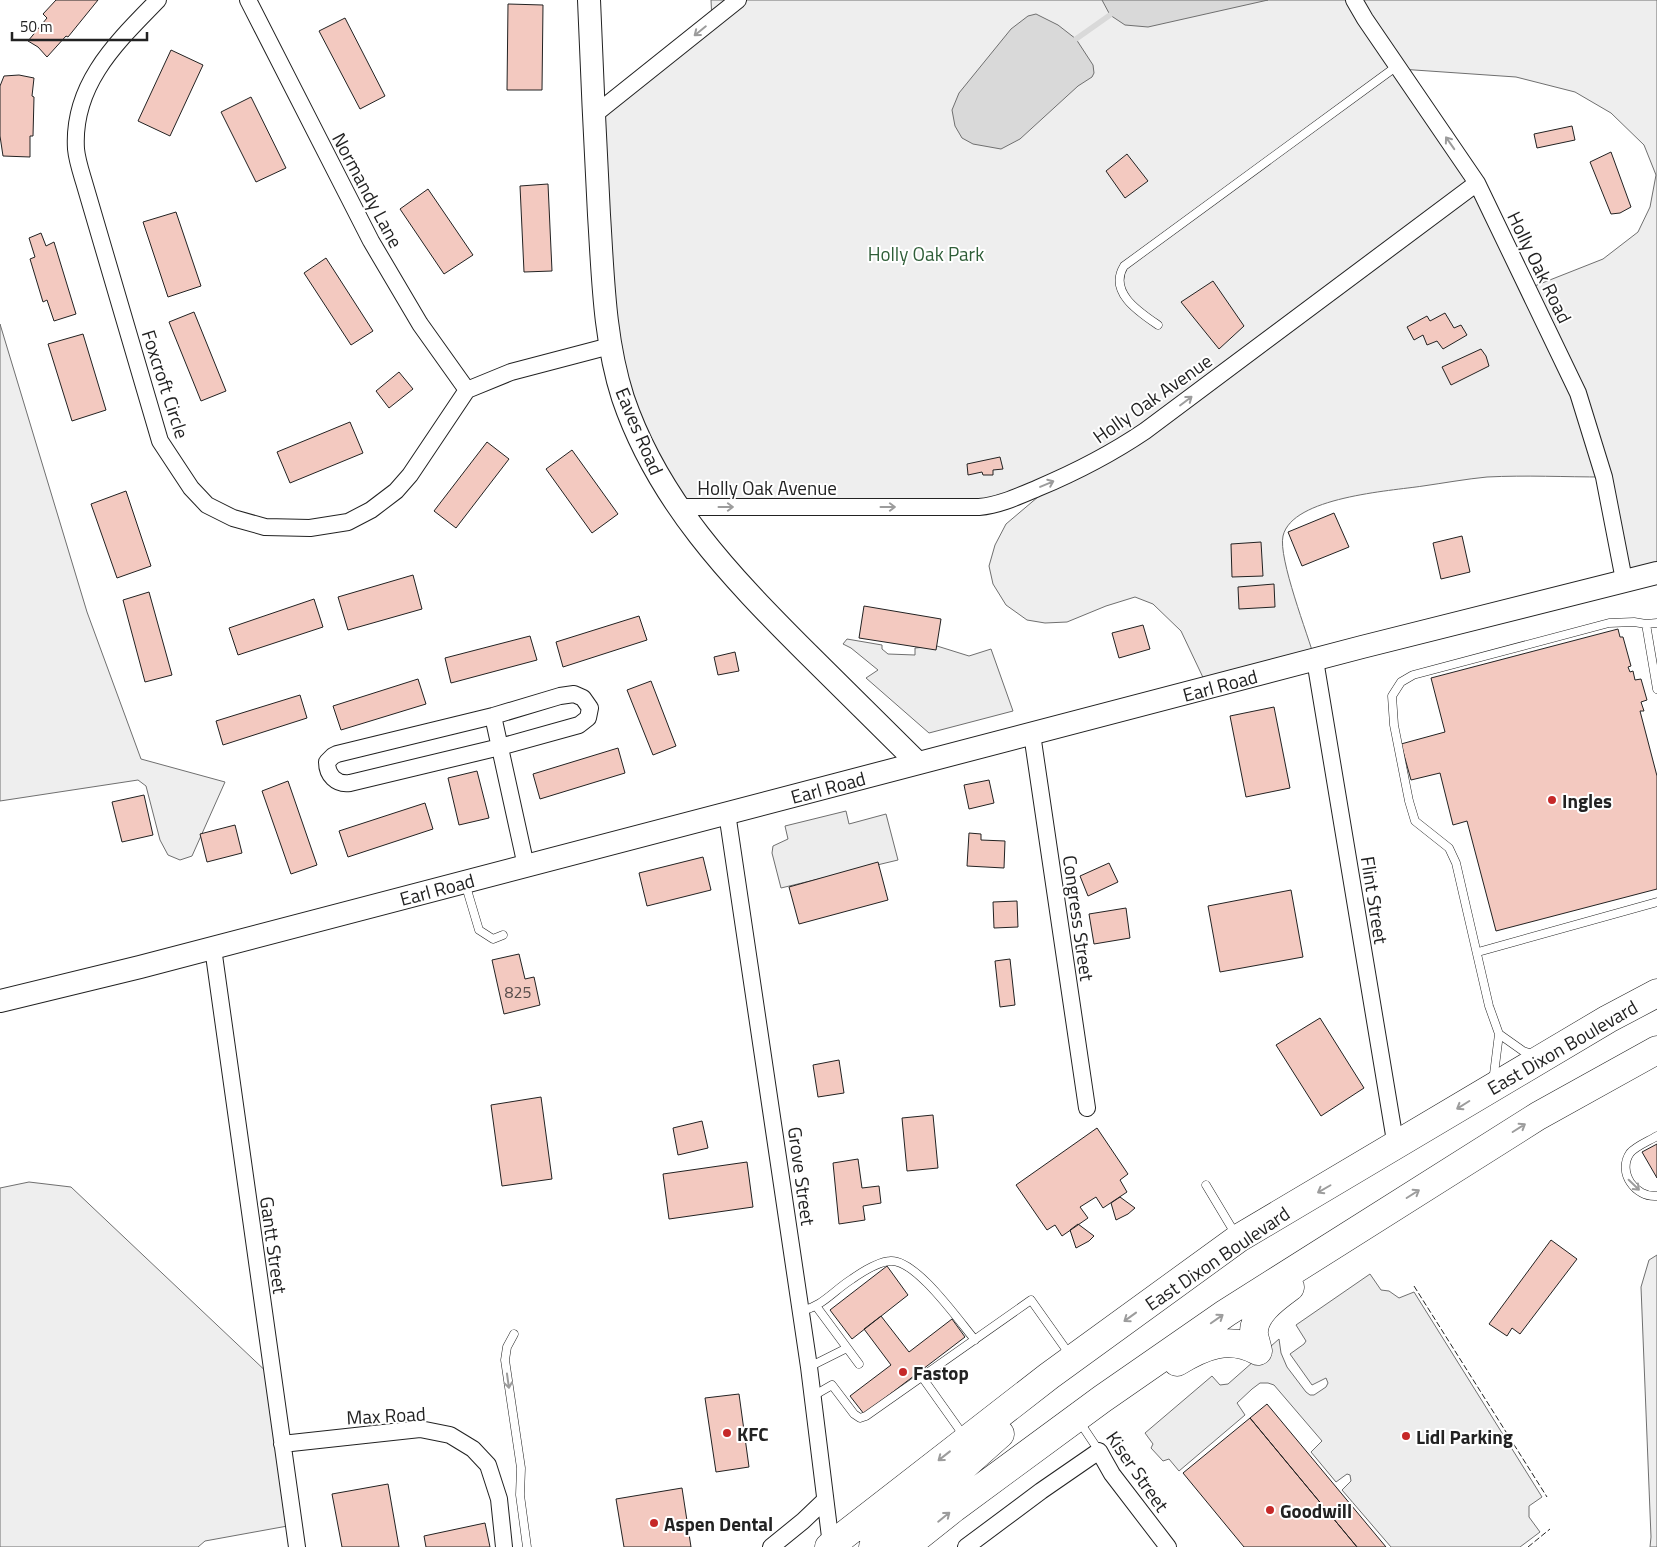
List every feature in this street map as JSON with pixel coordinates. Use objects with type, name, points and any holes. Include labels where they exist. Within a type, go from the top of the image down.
[{"type":"highway","name":"East Dixon Boulevard","points":[[830,1546],[1049,1376],[1239,1238],[1608,1019],[1657,994]]},
{"type":"highway","points":[[906,1547],[954,1508],[1076,1418],[1226,1312],[1538,1116],[1657,1050]]},
{"type":"highway","points":[[1102,1399],[1114,1401],[1190,1354],[1206,1348],[1232,1343],[1243,1344],[1258,1351],[1254,1335],[1255,1329],[1262,1312],[1268,1304],[1390,1209]]},
{"type":"highway","points":[[873,1547],[1012,1424],[1049,1376]]},
{"type":"main road","name":"Eaves Road","points":[[589,0],[602,272],[610,346],[623,397],[641,442],[677,507],[716,558],[757,604],[918,763]]},
{"type":"main road","name":"Earl Road","points":[[0,1001],[212,948],[1381,642],[1657,573]]},
{"type":"street","name":"Foxcroft Circle","points":[[158,0],[114,45],[87,86],[78,120],[76,149],[160,441],[190,488],[207,505],[233,518],[265,528],[310,528],[348,522],[371,510],[396,491],[410,475],[467,390]]},
{"type":"street","name":"Normandy Lane","points":[[248,0],[371,241],[420,324],[467,390]]},
{"type":"street","points":[[594,115],[738,0]]},
{"type":"street","name":"Holly Oak Road","points":[[1354,0],[1477,183],[1578,393],[1604,476],[1624,580]]},
{"type":"street","name":"Holly Oak Avenue","points":[[677,507],[979,507],[990,506],[1013,499],[1114,452],[1145,431],[1477,183]]},
{"type":"street","points":[[467,390],[511,372],[610,346]]},
{"type":"street","name":"Flint Street","points":[[1316,660],[1396,1146]]},
{"type":"street","points":[[574,694],[583,698],[590,708],[588,718],[579,725],[500,747],[344,784],[332,778],[326,765],[329,758],[337,754],[493,716],[560,696],[574,694]]},
{"type":"street","points":[[493,716],[526,866]]},
{"type":"street","name":"Congress Street","points":[[1032,734],[1087,1108]]},
{"type":"street","name":"Grove Street","points":[[727,813],[809,1309],[809,1367],[830,1546]]},
{"type":"street","name":"Gantt Street","points":[[212,948],[296,1547]]},
{"type":"street","name":"Max Road","points":[[282,1444],[420,1429],[450,1435],[473,1449],[488,1465],[499,1499],[504,1547]]},
{"type":"street","points":[[966,1547],[1041,1491],[1100,1451]]},
{"type":"street","name":"Kiser Street","points":[[1100,1451],[1112,1474],[1168,1547]]},
{"type":"street","points":[[771,1547],[824,1500]]},
{"type":"lane","points":[[1158,325],[1129,303],[1121,286],[1120,277],[1124,266],[1397,66]]},
{"type":"lane","points":[[1486,1091],[1494,1074],[1499,1034],[1489,1006],[1456,863],[1449,848],[1415,821],[1409,801],[1394,725],[1392,696],[1401,682],[1413,675],[1609,623],[1657,623]]},
{"type":"lane","points":[[1646,624],[1657,689]]},
{"type":"lane","points":[[464,882],[479,930],[493,939],[502,935]]},
{"type":"lane","points":[[1478,952],[1657,902]]},
{"type":"lane","points":[[1499,1034],[1523,1051],[1545,1057]]},
{"type":"lane","points":[[1657,1136],[1631,1152],[1626,1162],[1625,1174],[1633,1187],[1651,1197],[1657,1196]]},
{"type":"lane","points":[[1206,1185],[1239,1238]]},
{"type":"lane","points":[[859,1364],[847,1348],[809,1309],[851,1279],[877,1264],[890,1261],[898,1261],[924,1279],[975,1340]]},
{"type":"lane","points":[[813,1396],[832,1385],[854,1414],[860,1418],[866,1416],[1031,1300],[1072,1359]]},
{"type":"lane","points":[[514,1334],[507,1347],[505,1360],[521,1468],[520,1495],[527,1547]]},
{"type":"lane","points":[[809,1367],[847,1348]]},
{"type":"lane","points":[[922,1377],[966,1439]]},
{"type":"lane","name":"Kiser Street","points":[[1076,1418],[1100,1451]]},
{"type":"green space","name":"Holly Oak Park","points":[[711,0],[1657,0],[1657,573],[1623,581],[1604,477],[1487,477],[1388,490],[1344,498],[1304,512],[1290,523],[1283,536],[1285,561],[1289,578],[1315,660],[1208,688],[1181,631],[1153,604],[1135,597],[1106,606],[1067,622],[1045,623],[1027,620],[1006,605],[993,584],[989,566],[995,545],[1006,524],[1058,480],[1013,499],[677,507],[623,397],[594,115],[712,21]],"holes":[[[1400,69],[1516,77],[1575,92],[1611,113],[1644,145],[1656,175],[1650,207],[1638,232],[1603,259],[1527,289],[1477,183]]]},
{"type":"green space","points":[[0,324],[87,612],[141,759],[225,782],[192,856],[180,860],[168,855],[160,840],[146,786],[138,780],[0,801]]},
{"type":"green space","points":[[29,1182],[71,1187],[272,1377],[293,1525],[205,1541],[198,1547],[0,1547],[0,1188]]},
{"type":"green space","points":[[1657,1255],[1657,1547],[1650,1547],[1641,1287],[1649,1260]]},
{"type":"shaded area","points":[[1102,0],[1268,0],[1148,27],[1125,25],[1110,15]]},
{"type":"shaded area","points":[[1036,14],[1058,25],[1076,39],[1093,65],[1094,73],[1092,77],[1078,86],[1020,139],[1001,149],[973,144],[962,138],[955,126],[952,110],[959,93],[1011,29],[1028,16]]},
{"type":"shaded area","points":[[847,639],[882,645],[882,649],[888,654],[915,655],[915,648],[937,646],[969,656],[991,649],[1013,711],[929,733],[866,678],[878,670],[851,648],[843,644]]},
{"type":"shaded area","points":[[846,811],[849,824],[886,814],[898,860],[781,888],[772,853],[773,846],[788,839],[785,826]]},
{"type":"shaded area","points":[[1370,1274],[1381,1290],[1389,1291],[1399,1298],[1414,1292],[1542,1497],[1529,1506],[1529,1517],[1540,1532],[1520,1547],[1391,1547],[1342,1490],[1351,1481],[1350,1475],[1347,1474],[1336,1482],[1311,1452],[1322,1441],[1274,1385],[1268,1383],[1260,1383],[1237,1403],[1245,1415],[1179,1471],[1169,1459],[1163,1461],[1151,1448],[1153,1444],[1145,1433],[1212,1376],[1220,1385],[1228,1384],[1279,1339],[1281,1353],[1287,1367],[1306,1392],[1314,1395],[1326,1387],[1328,1383],[1326,1378],[1312,1385],[1290,1354],[1306,1341],[1296,1325]]},
{"type":"building","points":[[56,0],[98,0],[68,37],[66,36],[47,57],[38,47],[28,41],[47,18],[43,14]]},
{"type":"building","points":[[508,4],[543,5],[542,90],[507,90]]},
{"type":"building","points":[[345,18],[385,96],[360,109],[319,31]]},
{"type":"building","points":[[171,50],[203,65],[170,136],[138,121]]},
{"type":"building","points":[[19,75],[34,78],[32,96],[34,97],[33,136],[30,136],[30,157],[3,156],[0,136],[0,86],[4,76]]},
{"type":"building","points":[[251,97],[286,168],[256,182],[221,112]]},
{"type":"building","points":[[1572,126],[1575,140],[1537,148],[1534,134]]},
{"type":"building","points":[[1611,152],[1631,207],[1620,213],[1611,214],[1590,162]]},
{"type":"building","points":[[1127,154],[1148,181],[1125,198],[1106,171]]},
{"type":"building","points":[[548,184],[552,271],[524,272],[520,186]]},
{"type":"building","points":[[428,189],[473,255],[444,274],[400,209]]},
{"type":"building","points":[[176,212],[201,286],[168,297],[143,222]]},
{"type":"building","points":[[41,233],[46,246],[54,242],[76,314],[54,321],[47,300],[43,302],[30,259],[35,257],[29,238]]},
{"type":"building","points":[[326,258],[373,331],[351,345],[304,273]]},
{"type":"building","points":[[1213,281],[1244,326],[1219,349],[1181,302]]},
{"type":"building","points":[[194,312],[226,391],[201,401],[169,322]]},
{"type":"building","points":[[1445,313],[1454,328],[1461,325],[1467,335],[1443,349],[1437,341],[1427,345],[1423,335],[1414,340],[1407,327],[1427,316],[1430,321]]},
{"type":"building","points":[[83,334],[106,410],[72,421],[48,344]]},
{"type":"building","points":[[1481,349],[1486,356],[1489,366],[1451,385],[1442,367]]},
{"type":"building","points":[[399,372],[413,389],[389,408],[376,391]]},
{"type":"building","points":[[350,422],[363,453],[290,483],[277,452]]},
{"type":"building","points":[[487,442],[509,459],[456,528],[434,511]]},
{"type":"building","points":[[572,450],[618,514],[592,533],[546,469]]},
{"type":"building","points":[[1000,457],[1003,469],[993,470],[993,475],[983,475],[982,472],[968,475],[967,464]]},
{"type":"building","points":[[126,491],[151,566],[117,578],[91,504]]},
{"type":"building","points":[[1334,513],[1349,547],[1302,566],[1288,532]]},
{"type":"building","points":[[1462,536],[1470,572],[1441,579],[1433,543]]},
{"type":"building","points":[[1261,542],[1263,576],[1232,577],[1231,544]]},
{"type":"building","points":[[413,575],[422,609],[348,630],[338,597]]},
{"type":"building","points":[[1274,584],[1275,607],[1239,609],[1238,587]]},
{"type":"building","points":[[149,592],[172,675],[145,682],[123,600]]},
{"type":"building","points":[[314,599],[323,627],[238,655],[229,628]]},
{"type":"building","points":[[864,606],[941,619],[936,650],[859,638]]},
{"type":"building","points":[[639,616],[647,640],[563,667],[556,642]]},
{"type":"building","points":[[1143,625],[1150,649],[1119,658],[1112,633]]},
{"type":"building","name":"Ingles","points":[[1618,629],[1620,637],[1623,637],[1631,666],[1628,667],[1630,672],[1633,671],[1635,680],[1641,679],[1647,700],[1641,702],[1644,711],[1640,711],[1657,776],[1657,889],[1496,931],[1467,821],[1453,825],[1440,773],[1411,780],[1401,744],[1445,732],[1431,678]]},
{"type":"building","points":[[530,636],[537,660],[451,683],[445,658]]},
{"type":"building","points":[[735,652],[739,671],[718,675],[714,657]]},
{"type":"building","points":[[418,679],[426,704],[341,730],[333,706]]},
{"type":"building","points":[[651,681],[676,746],[653,755],[627,690]]},
{"type":"building","points":[[300,695],[307,718],[223,745],[216,721]]},
{"type":"building","points":[[1274,707],[1290,788],[1246,797],[1230,716]]},
{"type":"building","points":[[618,748],[625,773],[540,799],[533,774]]},
{"type":"building","points":[[477,771],[489,818],[459,825],[448,778]]},
{"type":"building","points":[[989,780],[994,803],[969,809],[964,785]]},
{"type":"building","points":[[288,781],[317,865],[291,874],[262,791]]},
{"type":"building","points":[[144,795],[153,835],[122,842],[112,802]]},
{"type":"building","points":[[425,803],[433,829],[348,857],[339,831]]},
{"type":"building","points":[[235,825],[242,853],[207,862],[200,834]]},
{"type":"building","points":[[969,833],[981,834],[981,840],[1005,841],[1004,868],[967,866]]},
{"type":"building","points":[[703,857],[711,890],[647,906],[639,873]]},
{"type":"building","points":[[878,862],[888,900],[799,924],[789,887]]},
{"type":"building","points":[[1109,863],[1118,882],[1088,896],[1080,876]]},
{"type":"building","points":[[1291,890],[1303,957],[1220,972],[1208,906]]},
{"type":"building","points":[[1017,901],[1018,927],[994,928],[993,902]]},
{"type":"building","points":[[1126,908],[1130,938],[1094,944],[1089,914]]},
{"type":"building","points":[[519,954],[525,979],[534,977],[540,1005],[504,1014],[492,960]]},
{"type":"building","points":[[1010,959],[1015,1005],[1000,1007],[995,961]]},
{"type":"building","points":[[1320,1018],[1364,1088],[1321,1116],[1276,1045]]},
{"type":"building","points":[[839,1060],[844,1093],[818,1097],[813,1065]]},
{"type":"building","points":[[541,1097],[552,1179],[502,1186],[491,1105]]},
{"type":"building","points":[[933,1115],[938,1168],[907,1171],[902,1118]]},
{"type":"building","points":[[702,1121],[708,1148],[678,1155],[673,1128]]},
{"type":"building","points":[[1097,1128],[1128,1174],[1120,1180],[1127,1192],[1103,1208],[1096,1197],[1080,1207],[1088,1218],[1062,1236],[1055,1225],[1047,1230],[1016,1185]]},
{"type":"building","points":[[1657,1144],[1657,1178],[1642,1152]]},
{"type":"building","points":[[858,1159],[862,1188],[879,1186],[881,1203],[863,1206],[865,1220],[839,1224],[833,1163]]},
{"type":"building","points":[[747,1162],[753,1207],[669,1219],[663,1174]]},
{"type":"building","points":[[1120,1197],[1135,1208],[1116,1220],[1111,1203]]},
{"type":"building","points":[[1078,1224],[1094,1236],[1076,1248],[1070,1230]]},
{"type":"building","points":[[1551,1240],[1577,1259],[1520,1334],[1512,1328],[1507,1336],[1489,1324]]},
{"type":"building","points":[[887,1266],[908,1295],[852,1339],[830,1310]]},
{"type":"building","points":[[881,1316],[909,1352],[952,1319],[965,1337],[864,1414],[850,1396],[891,1365],[864,1329]]},
{"type":"building","name":"KFC","points":[[739,1394],[749,1467],[716,1472],[705,1398]]},
{"type":"building","points":[[1267,1404],[1386,1547],[1357,1547],[1250,1418]]},
{"type":"building","name":"Goodwill","points":[[1250,1418],[1357,1547],[1244,1547],[1183,1473]]},
{"type":"building","points":[[388,1484],[399,1547],[342,1547],[332,1494]]},
{"type":"building","name":"Aspen Dental","points":[[682,1488],[691,1547],[624,1547],[616,1499]]},
{"type":"building","points":[[485,1523],[490,1547],[426,1547],[424,1536]]},
{"type":"waterway","points":[[1076,39],[1110,15]]},
{"type":"fence","points":[[1414,1286],[1547,1497]]},
{"type":"fence","points":[[1528,1547],[1550,1529]]},
{"type":"place","name":"Ingles","points":[[1552,800]]},
{"type":"place","name":"Fastop","points":[[903,1372]]},
{"type":"place","name":"KFC","points":[[727,1433]]},
{"type":"place","name":"Lidl Parking","points":[[1406,1436]]},
{"type":"place","name":"Goodwill","points":[[1270,1510]]},
{"type":"place","name":"Aspen Dental","points":[[654,1523]]}]
